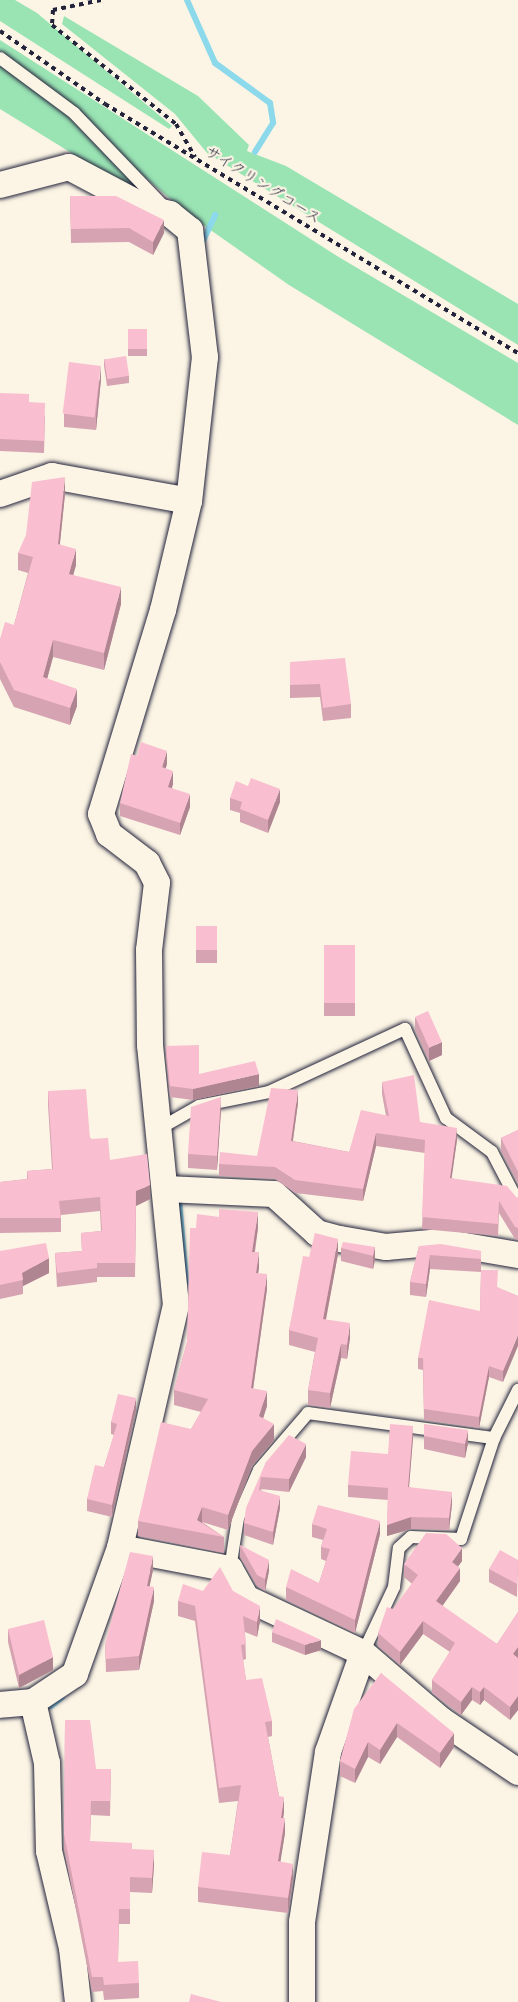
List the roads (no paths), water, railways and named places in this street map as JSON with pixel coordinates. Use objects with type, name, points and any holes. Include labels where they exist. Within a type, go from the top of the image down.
[{"type":"street","points":[[0,185],[69,167],[146,208],[170,214],[190,230],[205,357],[189,501],[163,610],[101,814],[109,834],[147,863],[157,883],[149,950],[155,1131],[166,1189],[176,1305],[120,1548],[75,1674],[33,1702],[0,1706]]},
{"type":"street","points":[[0,495],[52,476],[189,501]]},
{"type":"street","points":[[166,1189],[274,1194],[317,1233],[340,1239],[386,1247],[452,1243],[518,1255]]},
{"type":"street","points":[[120,1548],[230,1569],[246,1598],[363,1653],[441,1720],[518,1772]]},
{"type":"street","points":[[302,2002],[302,1922],[328,1752],[363,1653]]},
{"type":"street","points":[[33,1702],[47,1763],[49,1851],[72,1948],[78,2002]]},
{"type":"lane","points":[[0,58],[74,113],[170,214]]},
{"type":"lane","points":[[155,1131],[199,1106],[268,1092],[405,1029],[446,1118],[492,1152],[518,1202]]},
{"type":"lane","points":[[363,1653],[394,1587],[399,1548],[411,1537],[461,1539],[494,1438],[518,1390]]},
{"type":"lane","points":[[230,1569],[238,1518],[259,1470],[308,1413],[494,1438]]},
{"type":"waterway","points":[[187,0],[215,63],[270,103],[273,123],[255,152]]},
{"type":"waterway","points":[[203,241],[215,215]]},
{"type":"waterway","points":[[179,1200],[186,1282]]},
{"type":"waterway","points":[[51,1706],[62,1697]]}]
